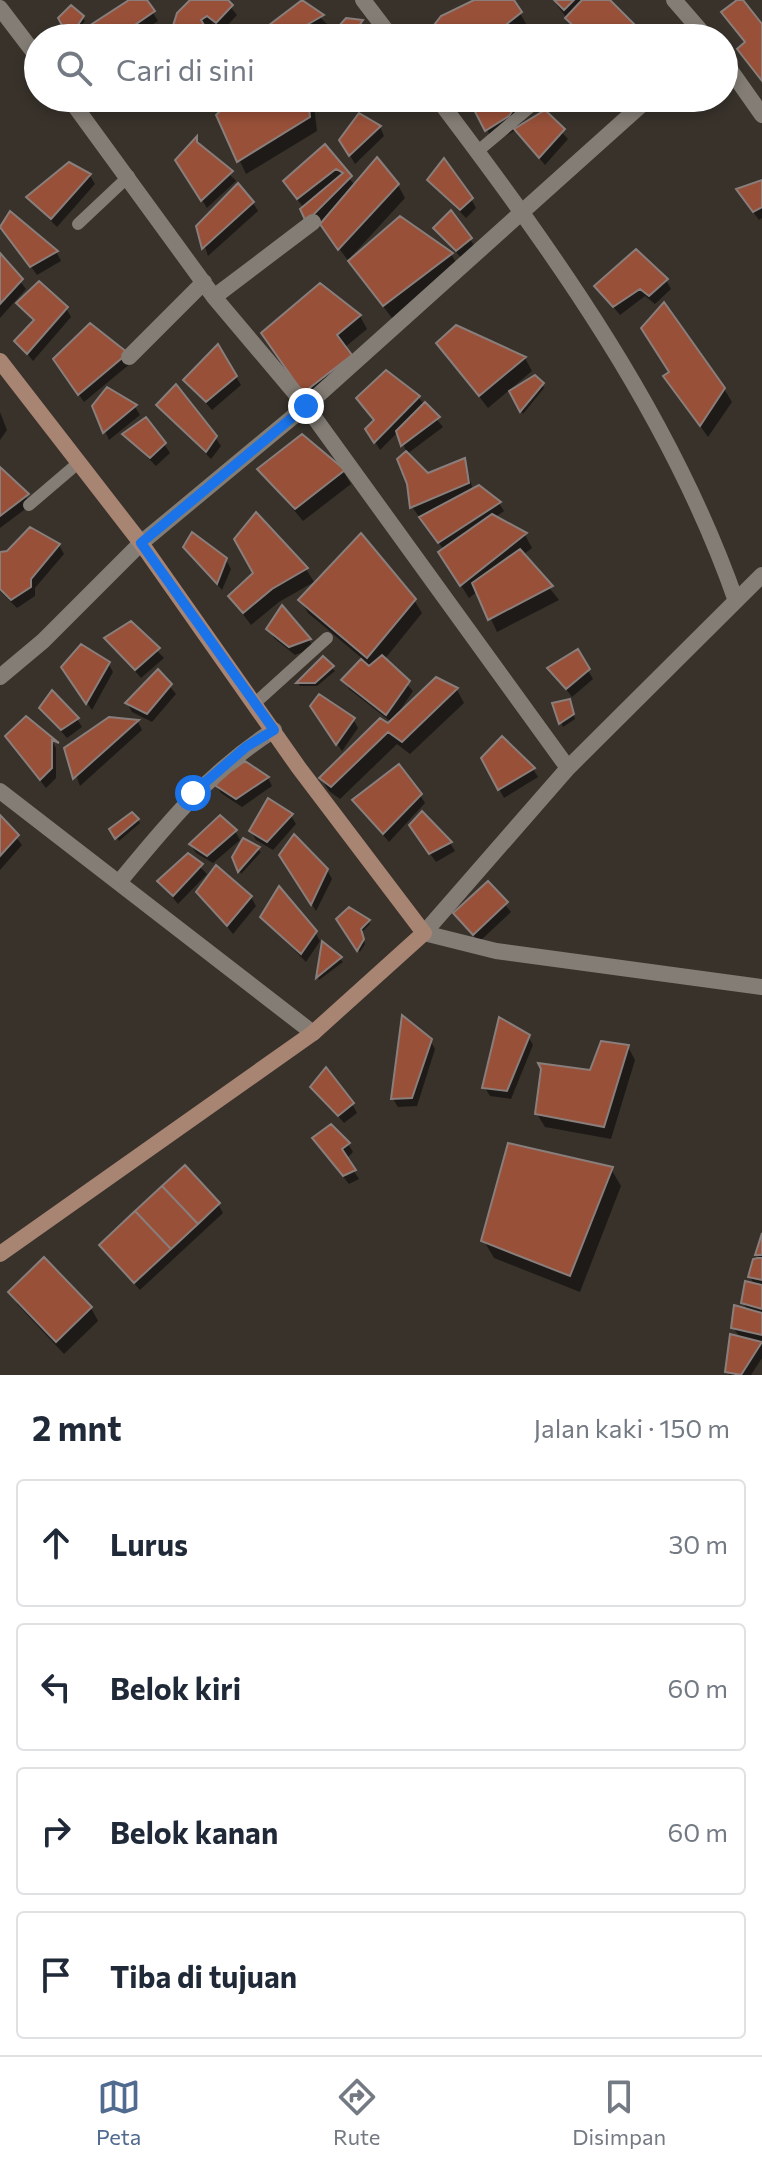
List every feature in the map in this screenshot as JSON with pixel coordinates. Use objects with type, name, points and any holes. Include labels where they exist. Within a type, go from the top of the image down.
[{"type":"main road","points":[[0,361],[141,543],[254,704],[424,933],[313,1033],[0,1254]]},
{"type":"street","points":[[363,0],[381,24]]},
{"type":"street","points":[[674,0],[695,24]]},
{"type":"street","points":[[0,8],[24,40]]},
{"type":"street","points":[[738,81],[762,115]]},
{"type":"street","points":[[80,112],[214,297],[306,406],[568,768]]},
{"type":"street","points":[[448,112],[524,212],[666,438],[712,531],[736,601]]},
{"type":"street","points":[[0,677],[43,641],[141,543],[306,406],[634,112]]},
{"type":"street","points":[[214,297],[313,222]]},
{"type":"street","points":[[129,357],[204,282]]},
{"type":"street","points":[[762,575],[568,768],[424,933],[496,951],[762,987]]},
{"type":"street","points":[[120,881],[193,793],[246,747],[274,730]]},
{"type":"street","points":[[0,791],[313,1033]]},
{"type":"lane","points":[[478,151],[524,112]]},
{"type":"lane","points":[[78,224],[129,176]]},
{"type":"lane","points":[[29,505],[77,464]]},
{"type":"lane","points":[[254,704],[327,638]]},
{"type":"building","points":[[129,0],[147,0],[155,11],[136,24],[92,24]]},
{"type":"building","points":[[190,0],[228,0],[233,5],[216,23],[207,16],[201,20],[203,24],[174,24],[177,13]]},
{"type":"building","points":[[302,0],[324,15],[308,24],[270,24]]},
{"type":"building","points":[[474,0],[514,0],[522,12],[507,24],[435,24],[441,16]]},
{"type":"building","points":[[554,0],[574,0],[564,10]]},
{"type":"building","points":[[582,0],[610,0],[634,24],[571,24],[565,18]]},
{"type":"building","points":[[737,0],[743,0],[762,24],[762,81],[738,50],[745,42],[738,33],[738,24],[731,24],[721,12]]},
{"type":"building","points":[[71,5],[84,16],[79,24],[61,24],[58,18]]},
{"type":"building","points":[[346,18],[363,20],[360,24],[341,24]]},
{"type":"building","points":[[219,112],[309,112],[310,117],[237,162],[216,115]]},
{"type":"building","points":[[475,112],[512,112],[509,116],[485,131]]},
{"type":"building","points":[[542,112],[547,112],[565,129],[539,158],[514,129]]},
{"type":"building","points":[[359,113],[381,126],[349,156],[339,140]]},
{"type":"building","points":[[197,136],[197,142],[233,171],[201,201],[175,160]]},
{"type":"building","points":[[325,144],[352,176],[306,222],[300,209],[343,173],[336,169],[297,199],[283,181]]},
{"type":"building","points":[[377,157],[399,184],[338,250],[320,224]]},
{"type":"building","points":[[444,158],[473,198],[460,210],[427,180]]},
{"type":"building","points":[[69,162],[91,174],[51,219],[26,197]]},
{"type":"building","points":[[762,180],[762,207],[753,212],[736,189]]},
{"type":"building","points":[[238,183],[254,202],[202,249],[196,226]]},
{"type":"building","points":[[451,210],[472,238],[456,251],[433,228]]},
{"type":"building","points":[[10,211],[58,251],[30,267],[0,227]]},
{"type":"building","points":[[400,216],[453,253],[383,306],[348,261]]},
{"type":"building","points":[[636,249],[668,279],[649,296],[640,289],[613,307],[594,286]]},
{"type":"building","points":[[0,253],[23,279],[0,304]]},
{"type":"building","points":[[39,281],[68,307],[27,354],[14,341],[34,320],[16,303]]},
{"type":"building","points":[[320,283],[361,315],[337,335],[352,355],[303,393],[261,333]]},
{"type":"building","points":[[664,302],[725,388],[700,426],[663,376],[669,372],[641,328]]},
{"type":"building","points":[[90,323],[128,353],[78,395],[53,359]]},
{"type":"building","points":[[456,325],[526,357],[479,396],[436,343]]},
{"type":"building","points":[[218,344],[237,376],[206,402],[183,380]]},
{"type":"building","points":[[386,370],[420,396],[374,443],[365,429],[374,420],[356,398]]},
{"type":"building","points":[[535,375],[544,383],[520,412],[509,391]]},
{"type":"building","points":[[176,384],[217,436],[206,452],[156,405]]},
{"type":"building","points":[[107,387],[137,405],[103,433],[92,406]]},
{"type":"building","points":[[425,402],[440,417],[401,446],[396,431]]},
{"type":"building","points":[[146,417],[166,443],[150,458],[122,434]]},
{"type":"building","points":[[302,434],[345,470],[295,509],[257,469]]},
{"type":"building","points":[[406,451],[428,473],[465,458],[469,483],[410,508],[407,484],[397,459]]},
{"type":"building","points":[[0,467],[29,494],[0,516]]},
{"type":"building","points":[[479,485],[501,502],[438,543],[419,517]]},
{"type":"building","points":[[256,512],[308,568],[272,589],[243,613],[228,596],[253,573],[234,539]]},
{"type":"building","points":[[492,514],[527,533],[460,586],[438,552]]},
{"type":"building","points":[[30,527],[60,544],[31,579],[31,587],[11,600],[0,589],[0,552],[7,551]]},
{"type":"building","points":[[192,532],[227,558],[217,584],[183,547]]},
{"type":"building","points":[[361,533],[416,599],[367,658],[298,600]]},
{"type":"building","points":[[520,549],[553,586],[488,620],[472,583]]},
{"type":"building","points":[[282,605],[311,639],[289,647],[266,629]]},
{"type":"building","points":[[131,621],[160,648],[135,670],[104,638]]},
{"type":"building","points":[[81,644],[110,662],[86,704],[61,667]]},
{"type":"building","points":[[578,649],[590,669],[566,689],[547,668]]},
{"type":"building","points":[[382,655],[410,681],[386,715],[341,680],[361,659],[369,666]]},
{"type":"building","points":[[323,656],[334,666],[315,683],[296,683]]},
{"type":"building","points":[[158,669],[172,684],[147,714],[125,703]]},
{"type":"building","points":[[436,677],[458,688],[402,742],[388,732],[331,787],[319,778],[380,718],[388,723]]},
{"type":"building","points":[[52,690],[79,718],[61,730],[39,708]]},
{"type":"building","points":[[319,694],[355,718],[336,745],[310,706]]},
{"type":"building","points":[[570,699],[574,714],[559,724],[552,703]]},
{"type":"building","points":[[26,716],[59,743],[52,740],[52,768],[40,780],[5,736]]},
{"type":"building","points":[[109,717],[139,720],[73,779],[64,748]]},
{"type":"building","points":[[502,736],[535,768],[498,790],[481,758]]},
{"type":"building","points":[[245,761],[269,777],[236,799],[213,784]]},
{"type":"building","points":[[399,764],[422,794],[383,834],[352,800]]},
{"type":"building","points":[[268,798],[293,814],[267,842],[249,831]]},
{"type":"building","points":[[422,811],[452,842],[429,854],[409,825]]},
{"type":"building","points":[[132,812],[139,819],[115,839],[109,829]]},
{"type":"building","points":[[0,815],[19,835],[0,856]]},
{"type":"building","points":[[220,815],[237,830],[207,856],[189,844]]},
{"type":"building","points":[[294,834],[328,869],[311,905],[279,855]]},
{"type":"building","points":[[243,838],[260,847],[238,872],[232,857]]},
{"type":"building","points":[[188,853],[203,864],[173,896],[157,881]]},
{"type":"building","points":[[216,865],[252,896],[227,926],[196,892]]},
{"type":"building","points":[[488,881],[508,902],[473,935],[453,913]]},
{"type":"building","points":[[279,886],[317,931],[301,954],[260,917]]},
{"type":"building","points":[[349,907],[370,920],[361,929],[364,939],[357,951],[336,919]]},
{"type":"building","points":[[322,941],[342,957],[316,978]]},
{"type":"building","points":[[402,1015],[432,1039],[412,1098],[391,1099]]},
{"type":"building","points":[[499,1017],[530,1035],[507,1091],[482,1088]]},
{"type":"building","points":[[601,1041],[629,1045],[604,1127],[535,1114],[541,1069],[538,1063],[590,1070]]},
{"type":"building","points":[[326,1067],[354,1103],[338,1116],[310,1087]]},
{"type":"building","points":[[331,1124],[350,1143],[342,1149],[356,1170],[343,1176],[312,1138]]},
{"type":"building","points":[[508,1143],[613,1167],[570,1276],[481,1241]]},
{"type":"building","points":[[185,1165],[220,1203],[198,1224],[162,1186]]},
{"type":"building","points":[[162,1186],[198,1224],[171,1249],[135,1211]]},
{"type":"building","points":[[135,1211],[171,1249],[134,1283],[99,1245]]},
{"type":"building","points":[[762,1233],[762,1255],[755,1255]]},
{"type":"building","points":[[44,1257],[92,1307],[56,1342],[8,1292]]},
{"type":"building","points":[[762,1258],[762,1280],[748,1277],[753,1259]]},
{"type":"building","points":[[745,1281],[762,1285],[762,1309],[741,1303]]},
{"type":"building","points":[[734,1305],[762,1313],[762,1335],[731,1328]]},
{"type":"building","points":[[730,1334],[762,1342],[741,1375],[725,1372]]},
{"type":"route","points":[[193,793],[246,747],[274,730],[141,543],[306,406]]}]
